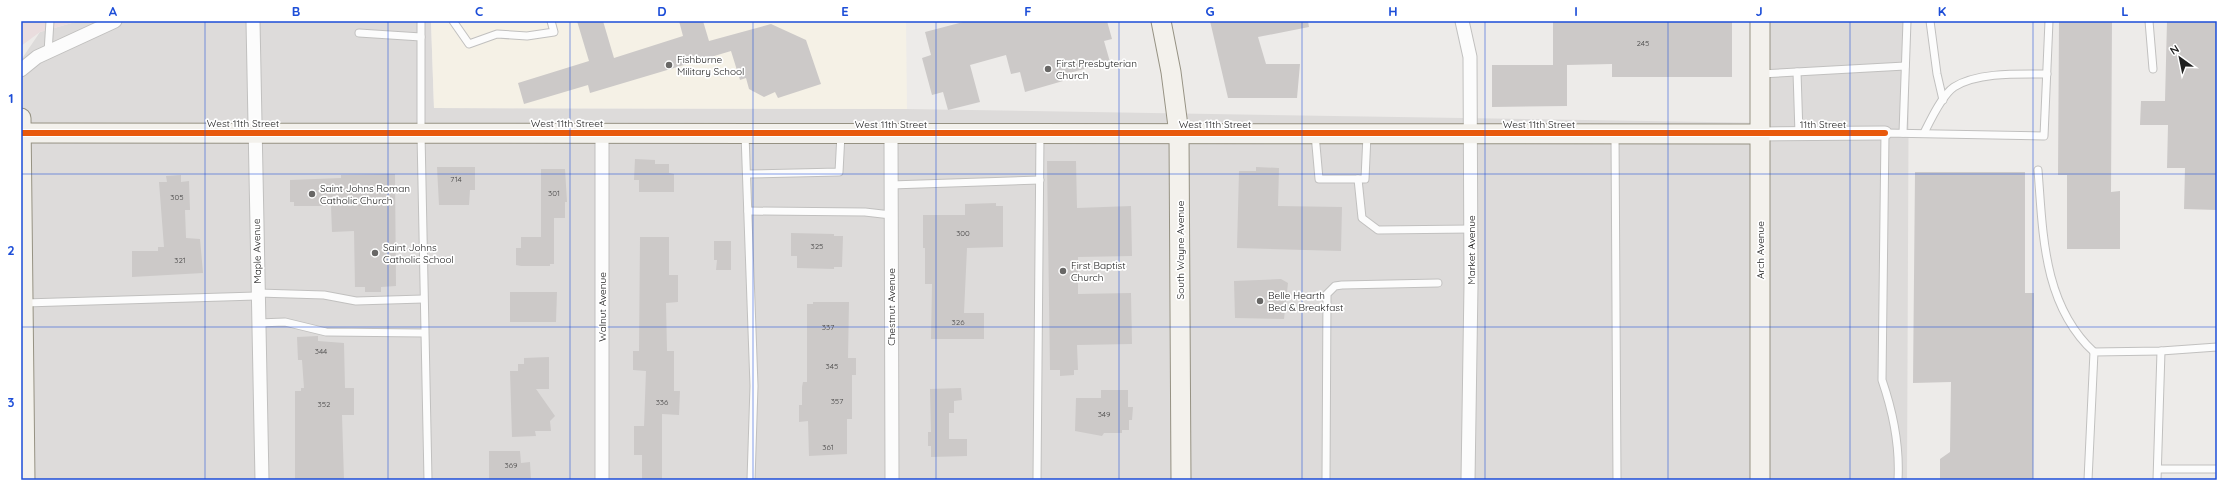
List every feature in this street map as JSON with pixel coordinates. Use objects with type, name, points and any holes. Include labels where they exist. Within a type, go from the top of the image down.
[{"type":"street","points":[[21,70],[48,52],[115,21]]},
{"type":"street","name":"Maple Avenue","points":[[253,21],[262,480]]},
{"type":"street","name":"South Wayne Avenue","points":[[1161,21],[1171,72],[1179,134],[1181,480]]},
{"type":"street","name":"Market Avenue","points":[[1462,21],[1470,57],[1471,229],[1468,480]]},
{"type":"street","name":"Arch Avenue","points":[[1760,21],[1760,480]]},
{"type":"street","points":[[21,118],[25,480]]},
{"type":"street","name":"West 11th Street","points":[[21,133],[1760,134]]},
{"type":"street","name":"Walnut Avenue","points":[[602,133],[602,480]]},
{"type":"street","name":"11th Street","points":[[1760,134],[1885,133]]},
{"type":"street","name":"Chestnut Avenue","points":[[891,134],[892,480]]},
{"type":"lane","points":[[48,52],[50,21]]},
{"type":"lane","points":[[421,21],[423,299],[428,480]]},
{"type":"lane","points":[[453,21],[469,44],[498,34],[527,36],[554,32],[551,21]]},
{"type":"lane","points":[[1903,133],[1907,21]]},
{"type":"lane","points":[[1930,21],[1937,74],[1943,100]]},
{"type":"lane","points":[[1898,480],[1899,460],[1892,409],[1882,380],[1885,133],[2044,136],[2049,21]]},
{"type":"lane","points":[[2150,21],[2153,69]]},
{"type":"lane","points":[[359,34],[421,37]]},
{"type":"lane","points":[[1760,74],[1905,66]]},
{"type":"lane","points":[[1797,72],[1799,134]]},
{"type":"lane","points":[[1924,134],[1935,112],[1953,88],[1981,78],[2047,74]]},
{"type":"lane","points":[[745,134],[754,386],[751,480]]},
{"type":"lane","points":[[747,174],[839,172],[841,134]]},
{"type":"lane","points":[[1037,480],[1040,134]]},
{"type":"lane","points":[[1315,134],[1319,179],[1365,179],[1367,134]]},
{"type":"lane","points":[[1615,134],[1617,480]]},
{"type":"lane","points":[[2038,170],[2045,255],[2066,317],[2083,341],[2094,352],[2161,351],[2217,347]]},
{"type":"lane","points":[[1358,179],[1362,218],[1378,230],[1471,229]]},
{"type":"lane","points":[[891,185],[1040,180]]},
{"type":"lane","points":[[748,211],[865,212],[891,215]]},
{"type":"lane","points":[[1326,480],[1328,294],[1335,286],[1342,285],[1438,283]]},
{"type":"lane","points":[[22,303],[258,294],[324,295],[356,301],[423,299]]},
{"type":"lane","points":[[258,323],[285,322],[304,328],[326,332],[424,333]]},
{"type":"lane","points":[[2157,480],[2161,351]]},
{"type":"lane","points":[[2088,480],[2094,352]]},
{"type":"lane","points":[[2158,469],[2217,469]]},
{"type":"shaded area","points":[[21,21],[79,21],[40,32],[21,46]]},
{"type":"shaded area","points":[[79,21],[431,21],[434,108],[907,109],[1769,123],[1767,21],[1909,21],[1907,480],[21,480],[21,60],[40,32]]},
{"type":"shaded area","name":"Fishburne Military School","points":[[431,21],[906,21],[907,109],[434,108]]},
{"type":"building","points":[[577,21],[603,21],[614,58],[683,36],[679,21],[703,21],[709,41],[771,24],[806,40],[821,84],[778,98],[775,92],[764,97],[749,89],[746,78],[740,80],[731,51],[590,93],[588,85],[524,104],[518,83],[589,61]]},
{"type":"building","name":"First Presbyterian Church","points":[[967,21],[1107,21],[1112,39],[1104,41],[1110,62],[1062,75],[1063,81],[1025,92],[1020,72],[1011,74],[1006,55],[970,65],[980,102],[948,110],[943,92],[932,95],[922,58],[931,55],[925,32]]},
{"type":"building","points":[[1210,21],[1308,21],[1309,27],[1258,37],[1266,64],[1300,64],[1297,98],[1228,98]]},
{"type":"building","points":[[1553,21],[1732,21],[1732,77],[1612,77],[1612,64],[1567,65],[1567,106],[1492,107],[1492,65],[1553,65]]},
{"type":"building","points":[[2059,21],[2112,21],[2111,192],[2120,191],[2120,249],[2067,249],[2067,175],[2058,175]]},
{"type":"building","points":[[2167,21],[2217,21],[2217,210],[2184,209],[2185,168],[2167,168],[2168,125],[2140,125],[2141,101],[2165,101]]},
{"type":"building","points":[[635,159],[655,160],[655,164],[669,164],[669,173],[674,174],[674,192],[639,192],[639,180],[634,180]]},
{"type":"building","name":"First Baptist Church","points":[[1047,161],[1076,161],[1077,208],[1131,206],[1132,256],[1078,257],[1078,294],[1131,293],[1132,344],[1077,345],[1078,370],[1074,370],[1074,375],[1060,376],[1060,370],[1050,370]]},
{"type":"building","points":[[437,167],[475,167],[475,190],[470,190],[469,205],[439,205]]},
{"type":"building","points":[[1256,167],[1279,168],[1278,206],[1342,207],[1341,251],[1237,248],[1239,171],[1256,171]]},
{"type":"building","points":[[541,169],[565,169],[567,202],[565,202],[565,218],[554,218],[554,264],[550,264],[550,266],[516,265],[516,248],[521,248],[521,237],[541,237]]},
{"type":"building","points":[[1915,172],[2025,172],[2025,293],[2034,293],[2033,480],[1940,480],[1940,459],[1950,452],[1951,382],[1913,383]]},
{"type":"building","name":"Saint Johns Catholic School","points":[[395,174],[396,286],[381,287],[381,292],[365,292],[365,287],[355,287],[354,231],[332,232],[331,206],[294,206],[294,202],[290,202],[290,180],[341,178],[341,175]]},
{"type":"building","points":[[181,175],[181,182],[189,181],[190,210],[185,210],[186,238],[200,239],[203,273],[132,277],[132,251],[158,251],[158,247],[164,247],[159,182],[167,182],[166,176]]},
{"type":"building","points":[[996,203],[996,206],[1003,206],[1003,247],[967,248],[964,313],[984,313],[984,339],[931,339],[932,284],[925,284],[923,215],[965,215],[965,204]]},
{"type":"building","points":[[791,233],[834,234],[834,236],[843,236],[842,267],[834,267],[834,269],[797,268],[797,256],[791,256]]},
{"type":"building","points":[[640,237],[669,237],[669,275],[678,275],[678,302],[666,303],[667,351],[674,351],[674,391],[680,391],[679,415],[662,414],[662,480],[642,480],[642,455],[634,455],[634,426],[644,426],[646,371],[633,370],[633,351],[639,351]]},
{"type":"building","points":[[714,241],[731,241],[731,270],[716,270],[717,260],[714,260]]},
{"type":"building","name":"Belle Hearth Bed & Breakfast","points":[[1281,279],[1288,283],[1284,319],[1235,318],[1234,281]]},
{"type":"building","points":[[510,292],[557,292],[556,322],[510,322]]},
{"type":"building","points":[[813,302],[849,302],[848,358],[856,358],[856,375],[852,375],[852,419],[847,419],[847,454],[809,456],[808,421],[799,422],[799,405],[802,405],[803,382],[807,382],[807,304],[813,304]]},
{"type":"building","points":[[318,336],[318,341],[344,343],[345,388],[354,388],[354,415],[342,415],[344,480],[295,480],[295,391],[301,391],[301,388],[304,388],[302,360],[298,360],[297,337]]},
{"type":"building","points":[[549,357],[549,389],[536,389],[555,416],[550,421],[551,431],[535,431],[536,436],[512,437],[510,371],[518,371],[518,364],[524,364],[524,358]]},
{"type":"building","points":[[961,388],[962,400],[954,401],[954,413],[949,413],[949,439],[967,439],[967,456],[931,457],[931,446],[928,446],[928,432],[931,432],[930,389]]},
{"type":"building","points":[[1101,390],[1128,390],[1128,407],[1133,407],[1132,420],[1129,420],[1129,430],[1122,430],[1122,433],[1104,433],[1102,436],[1075,431],[1076,398],[1101,398]]},
{"type":"building","points":[[489,451],[520,451],[521,463],[530,462],[531,480],[489,480]]},
{"type":"cycle path","points":[[21,133],[1885,133]]},
{"type":"place","name":"Fishburne Military School","points":[[669,65]]},
{"type":"place","name":"First Presbyterian Church","points":[[1048,69]]},
{"type":"place","name":"Saint Johns Roman Catholic Church","points":[[312,194]]},
{"type":"place","name":"Saint Johns Catholic School","points":[[375,253]]},
{"type":"place","name":"First Baptist Church","points":[[1063,271]]},
{"type":"place","name":"Belle Hearth Bed & Breakfast","points":[[1260,301]]}]
